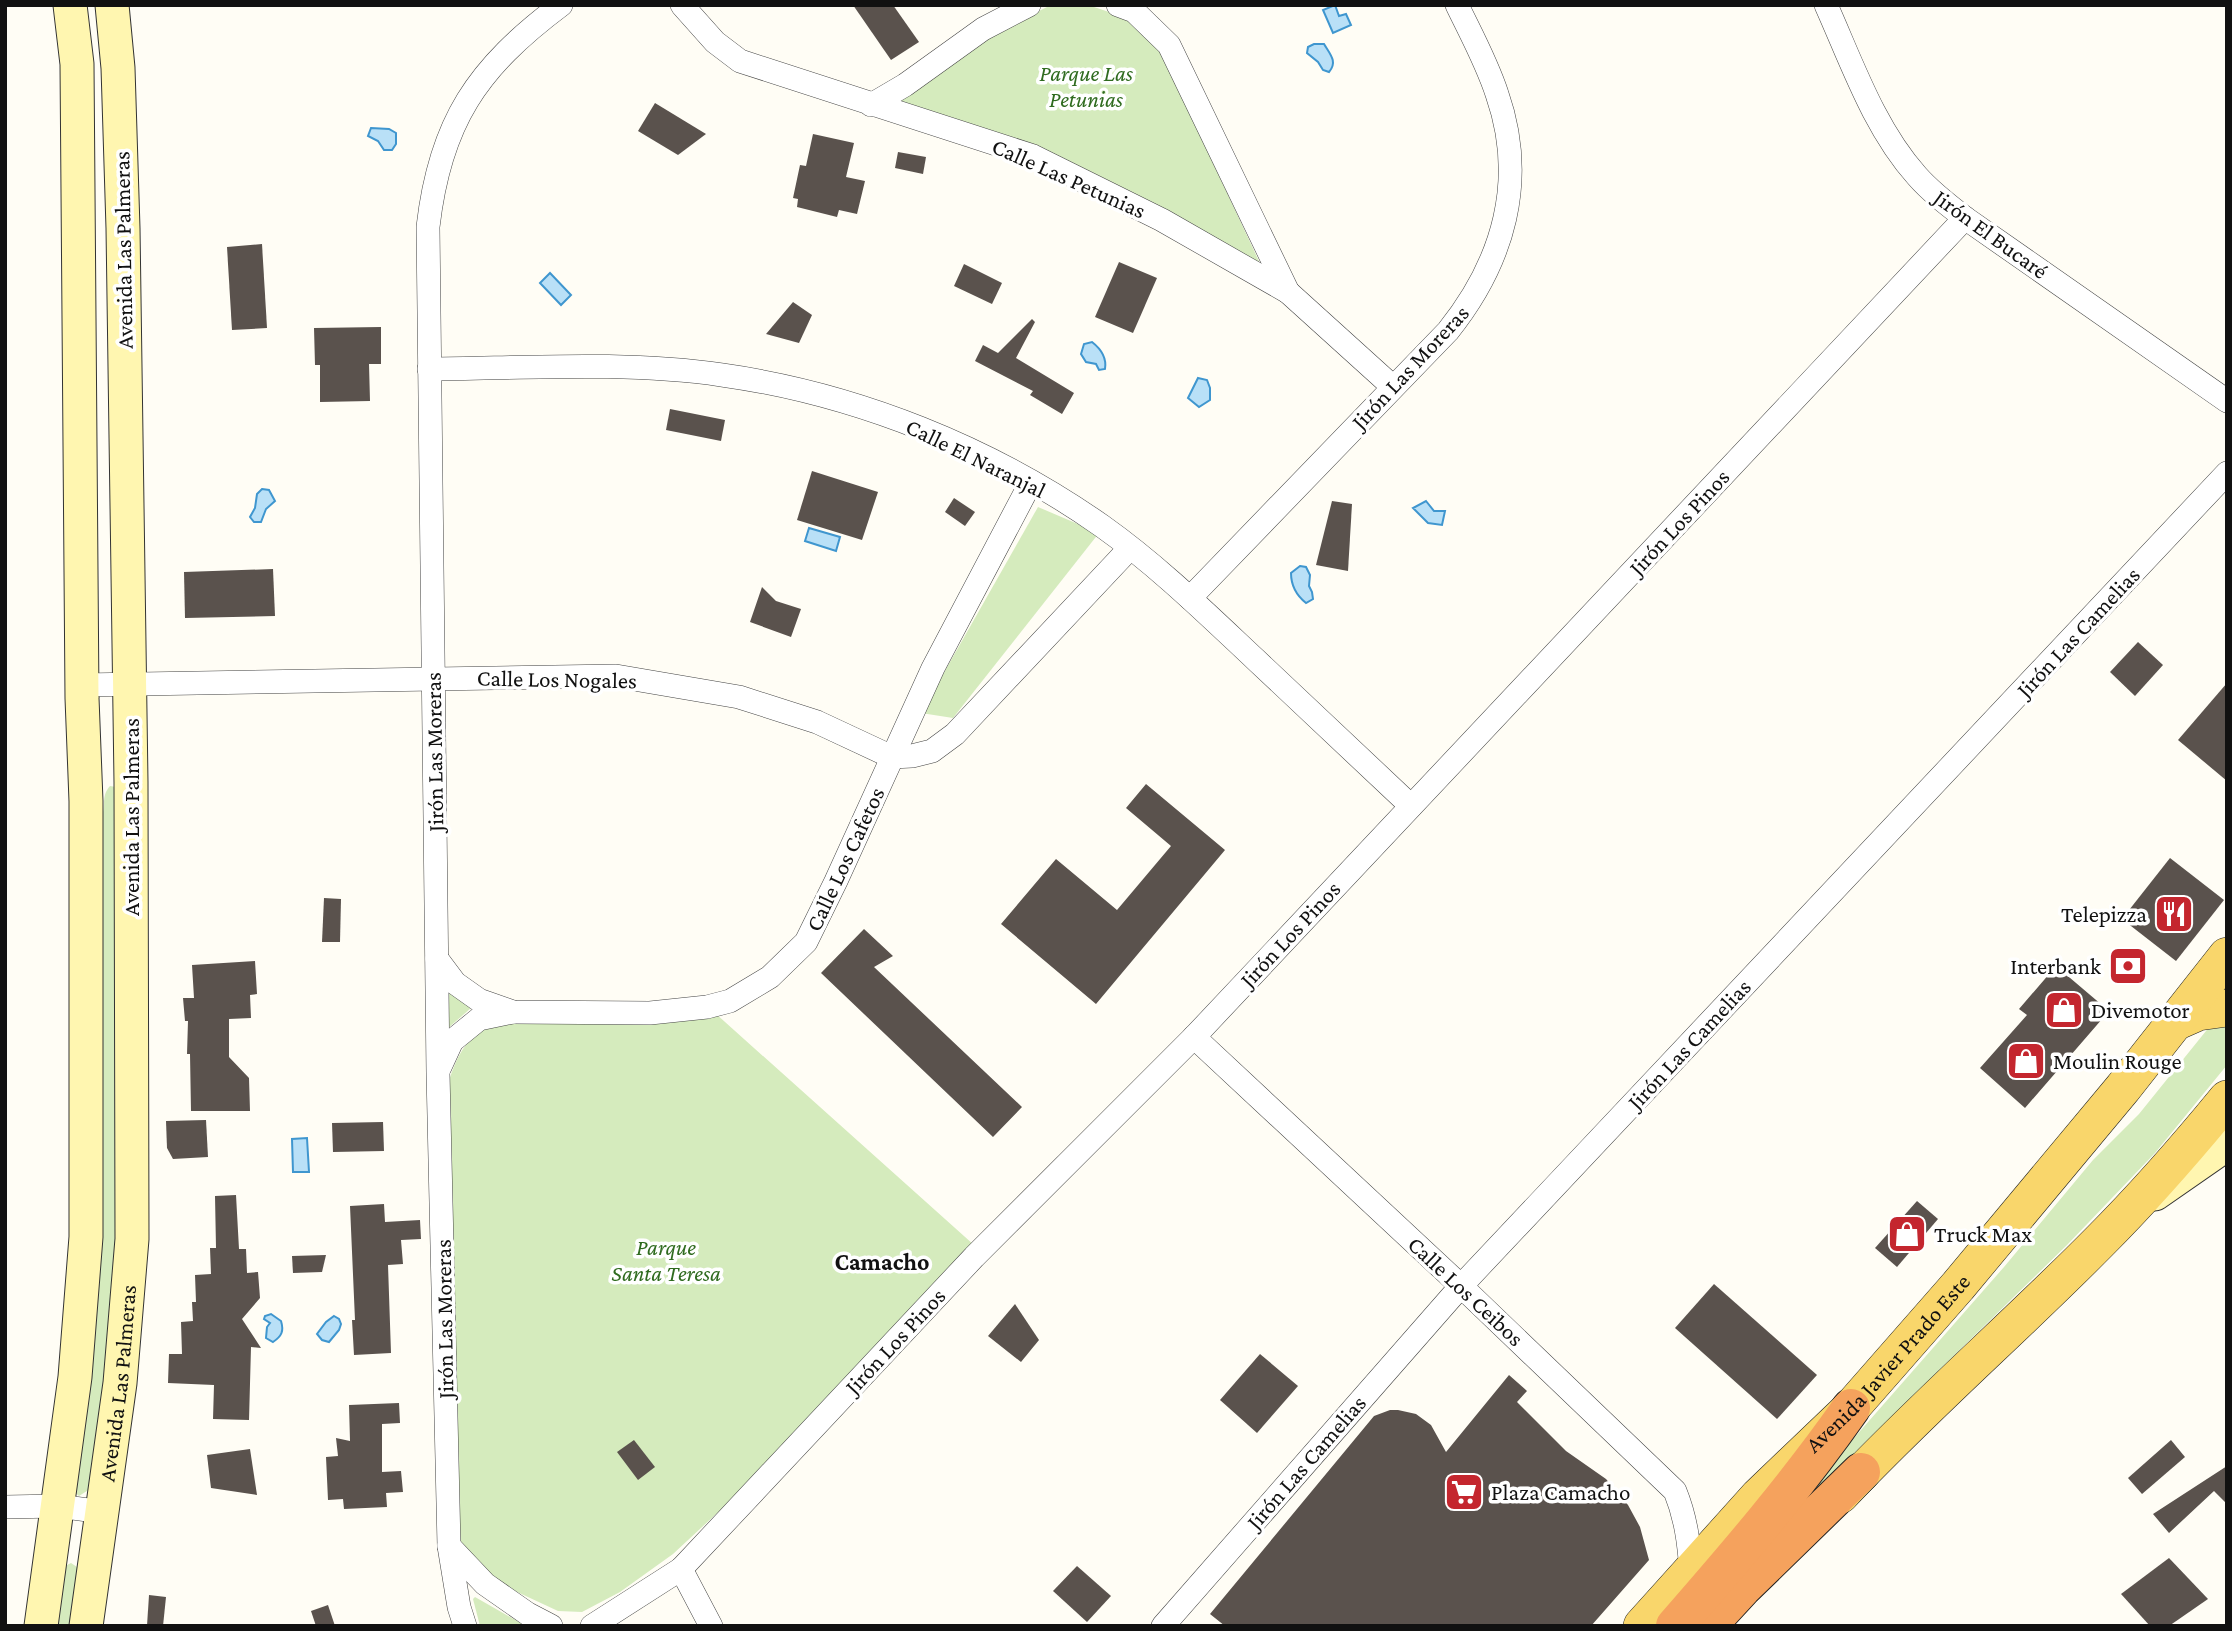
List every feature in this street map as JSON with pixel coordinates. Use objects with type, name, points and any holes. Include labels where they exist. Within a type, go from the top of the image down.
[{"type":"highway","points":[[1675,1626],[1809,1468],[1851,1408]]},
{"type":"highway","points":[[1707,1626],[1742,1588],[1861,1472]]},
{"type":"main road","name":"Avenida Las Palmeras","points":[[41,1626],[75,1377],[86,1237],[86,801],[81,619],[77,64],[71,5]]},
{"type":"main road","name":"Avenida Las Palmeras","points":[[86,1626],[120,1383],[132,1239],[131,782],[123,228],[118,68],[112,5]]},
{"type":"main road","points":[[81,619],[90,627],[112,629],[129,613]]},
{"type":"main road","points":[[86,801],[90,790],[109,777],[120,777],[131,782]]},
{"type":"main road","name":"Avenida Javier Prado Este","points":[[1642,1626],[1759,1496],[1851,1408],[2013,1221],[2173,1023],[2198,1012],[2221,980]]},
{"type":"main road","points":[[1722,1626],[1861,1472],[2129,1211],[2227,1099]]},
{"type":"main road","points":[[2129,1211],[2227,1144]]},
{"type":"main road","points":[[49,1568],[57,1560],[78,1558],[88,1564],[93,1574]]},
{"type":"street","name":"Jirón Las Moreras","points":[[465,1626],[459,1607],[449,1546],[438,1073],[428,227],[437,172],[447,142],[467,99],[506,49],[561,5]]},
{"type":"street","name":"Calle Las Petunias","points":[[682,5],[715,42],[740,61],[1033,156],[1162,220],[1288,292],[1393,387]]},
{"type":"street","points":[[871,105],[905,85],[983,29],[1029,5]]},
{"type":"street","points":[[1118,5],[1134,11],[1168,45],[1288,292]]},
{"type":"street","name":"Jirón Las Moreras","points":[[1190,598],[1448,331],[1479,288],[1499,243],[1509,198],[1509,150],[1498,97],[1488,69],[1457,5]]},
{"type":"street","name":"Jirón El Bucaré","points":[[1826,5],[1890,139],[1916,175],[1931,190],[1965,218],[2227,401]]},
{"type":"street","name":"Jirón Los Pinos","points":[[592,1626],[681,1569],[974,1257],[1194,1037],[1965,218]]},
{"type":"street","name":"Calle El Naranjal","points":[[429,369],[633,367],[678,370],[762,382],[824,397],[908,424],[999,464],[1076,509],[1130,548],[1190,598],[1411,806]]},
{"type":"street","name":"Jirón Las Camelias","points":[[1163,1626],[1461,1286],[2227,473]]},
{"type":"street","name":"Calle Los Cafetos","points":[[438,1073],[452,1041],[479,1019],[513,1012],[650,1013],[707,1007],[730,1001],[770,977],[806,942],[933,668],[1031,482]]},
{"type":"street","points":[[892,757],[932,751],[955,734],[1130,548]]},
{"type":"street","name":"Calle Los Nogales","points":[[82,685],[615,676],[739,697],[817,722],[892,757]]},
{"type":"street","name":"Calle Los Cafetos","points":[[437,959],[455,983],[479,1000],[513,1012]]},
{"type":"street","name":"Calle Los Ceibos","points":[[1194,1037],[1461,1286],[1675,1491],[1684,1512],[1690,1571]]},
{"type":"street","points":[[5,1507],[58,1506],[103,1512]]},
{"type":"street","points":[[449,1546],[485,1584],[527,1614],[551,1626]]},
{"type":"street","points":[[681,1569],[710,1626]]},
{"type":"green space","name":"Parque Las Petunias","points":[[1051,5],[1088,5],[1127,18],[1159,47],[1264,272],[898,102],[991,35]]},
{"type":"green space","points":[[1038,507],[1099,533],[953,718],[921,713]]},
{"type":"green space","points":[[110,786],[116,787],[121,1244],[90,1489],[79,1496],[72,1490],[96,827],[102,817],[106,793]]},
{"type":"green space","points":[[447,988],[471,1008],[447,1029]]},
{"type":"green space","name":"Parque Santa Teresa","points":[[715,1013],[974,1245],[743,1489],[673,1554],[620,1592],[582,1612],[558,1611],[515,1591],[476,1565],[453,1535],[445,1093],[460,1053],[491,1024]]},
{"type":"green space","points":[[2227,1016],[2227,1065],[2155,1153],[2067,1245],[1799,1507],[1797,1503],[2004,1267],[2093,1160],[2139,1114],[2210,1026]]},
{"type":"green space","points":[[71,1563],[77,1570],[71,1626],[51,1626],[65,1566]]},
{"type":"green space","points":[[475,1597],[526,1626],[480,1626],[473,1599]]},
{"type":"water","points":[[1335,5],[1339,16],[1346,14],[1351,25],[1333,33],[1323,10]]},
{"type":"water","points":[[1324,44],[1331,55],[1333,65],[1329,72],[1323,70],[1307,53],[1308,47]]},
{"type":"water","points":[[371,128],[389,129],[396,133],[396,144],[392,150],[384,150],[378,141],[368,136]]},
{"type":"water","points":[[550,273],[571,295],[561,305],[540,283]]},
{"type":"water","points":[[1092,342],[1103,354],[1105,369],[1099,370],[1096,364],[1086,362],[1081,354],[1084,344]]},
{"type":"water","points":[[1198,378],[1207,380],[1210,388],[1210,400],[1199,407],[1188,398]]},
{"type":"water","points":[[262,489],[269,490],[275,501],[266,509],[261,522],[254,522],[250,517],[255,508],[257,494]]},
{"type":"water","points":[[1426,501],[1434,511],[1445,511],[1442,525],[1428,523],[1413,508]]},
{"type":"water","points":[[809,528],[840,537],[836,551],[805,541]]},
{"type":"water","points":[[1300,566],[1306,567],[1310,575],[1309,586],[1313,599],[1306,603],[1292,582],[1291,573]]},
{"type":"water","points":[[307,1138],[309,1172],[293,1172],[292,1139]]},
{"type":"water","points":[[271,1314],[281,1321],[282,1328],[282,1333],[273,1342],[266,1338],[270,1323],[264,1319]]},
{"type":"water","points":[[334,1316],[341,1324],[339,1330],[329,1342],[322,1340],[317,1334]]},
{"type":"building","points":[[853,5],[893,5],[919,42],[891,60]]},
{"type":"building","points":[[655,103],[706,134],[678,155],[638,131]]},
{"type":"building","points":[[813,134],[854,143],[846,177],[865,181],[857,214],[839,210],[837,217],[797,207],[798,199],[793,198],[800,165],[806,166]]},
{"type":"building","points":[[898,152],[926,157],[923,174],[895,168]]},
{"type":"building","points":[[262,244],[267,328],[232,330],[227,247]]},
{"type":"building","points":[[1119,262],[1157,278],[1133,333],[1095,317]]},
{"type":"building","points":[[964,264],[1002,283],[992,304],[954,286]]},
{"type":"building","points":[[793,302],[812,315],[799,343],[766,334]]},
{"type":"building","points":[[1032,319],[1035,322],[1016,358],[1074,393],[1062,414],[1030,395],[1033,391],[975,361],[983,345],[998,353]]},
{"type":"building","points":[[381,327],[381,364],[369,364],[370,401],[320,402],[320,365],[315,365],[314,328]]},
{"type":"building","points":[[670,409],[725,420],[721,441],[666,430]]},
{"type":"building","points":[[812,471],[878,492],[862,540],[797,520]]},
{"type":"building","points":[[954,498],[975,512],[965,526],[945,512]]},
{"type":"building","points":[[1332,501],[1352,504],[1348,571],[1316,565]]},
{"type":"building","points":[[273,569],[275,616],[185,618],[184,572]]},
{"type":"building","points":[[762,587],[776,601],[801,609],[791,637],[750,622]]},
{"type":"building","points":[[2138,642],[2163,665],[2135,696],[2110,672]]},
{"type":"building","points":[[2227,683],[2227,781],[2178,740]]},
{"type":"building","points":[[1146,784],[1225,850],[1096,1004],[1001,924],[1056,859],[1117,910],[1171,846],[1126,808]]},
{"type":"building","points":[[2170,858],[2224,900],[2176,961],[2122,919]]},
{"type":"building","points":[[324,898],[341,899],[340,942],[322,942]]},
{"type":"building","points":[[864,929],[893,956],[874,967],[1022,1107],[993,1137],[821,973]]},
{"type":"building","points":[[255,961],[257,994],[250,995],[251,1018],[229,1019],[229,1057],[249,1078],[250,1111],[191,1111],[188,1021],[185,1021],[183,998],[194,998],[192,965]]},
{"type":"building","points":[[2056,966],[2109,1011],[2025,1108],[1980,1068],[2027,1015],[2019,1009]]},
{"type":"building","points":[[206,1120],[208,1157],[173,1159],[167,1148],[166,1121]]},
{"type":"building","points":[[383,1122],[384,1151],[333,1152],[332,1123]]},
{"type":"building","points":[[236,1195],[239,1249],[246,1249],[247,1273],[258,1272],[260,1298],[242,1319],[261,1348],[251,1347],[249,1420],[213,1419],[214,1385],[168,1383],[169,1354],[182,1354],[181,1322],[193,1321],[192,1302],[196,1302],[195,1275],[211,1274],[210,1248],[216,1248],[215,1196]]},
{"type":"building","name":"Truck Max","points":[[1917,1201],[1938,1219],[1897,1267],[1875,1248]]},
{"type":"building","points":[[384,1204],[385,1222],[420,1220],[421,1239],[401,1240],[403,1264],[388,1265],[391,1353],[354,1355],[350,1206]]},
{"type":"building","points":[[326,1255],[322,1272],[293,1273],[292,1256]]},
{"type":"building","points":[[1714,1284],[1817,1375],[1777,1419],[1675,1328]]},
{"type":"building","points":[[1015,1304],[1039,1340],[1021,1362],[988,1336]]},
{"type":"building","points":[[1260,1354],[1298,1386],[1257,1433],[1220,1400]]},
{"type":"building","name":"Plaza Camacho","points":[[1509,1375],[1527,1391],[1517,1402],[1566,1451],[1606,1479],[1628,1505],[1640,1527],[1649,1560],[1591,1626],[1225,1626],[1210,1614],[1374,1416],[1390,1410],[1416,1414],[1431,1425],[1446,1452]]},
{"type":"building","points":[[399,1403],[400,1423],[382,1424],[382,1472],[401,1471],[403,1492],[386,1493],[387,1507],[344,1509],[343,1499],[328,1500],[326,1457],[338,1456],[336,1438],[350,1441],[349,1405]]},
{"type":"building","points":[[634,1440],[655,1467],[638,1480],[617,1452]]},
{"type":"building","points":[[2171,1440],[2185,1457],[2142,1494],[2128,1478]]},
{"type":"building","points":[[250,1449],[257,1495],[211,1488],[207,1455]]},
{"type":"building","points":[[2227,1466],[2227,1504],[2214,1491],[2169,1533],[2153,1514]]},
{"type":"building","points":[[2169,1558],[2208,1599],[2169,1626],[2150,1626],[2121,1594]]},
{"type":"building","points":[[1077,1566],[1111,1596],[1087,1622],[1053,1591]]},
{"type":"building","points":[[149,1595],[166,1597],[163,1626],[147,1626]]},
{"type":"building","points":[[328,1605],[335,1626],[316,1626],[311,1611]]},
{"type":"place","name":"Telepizza","points":[[2174,914]]},
{"type":"place","name":"Interbank","points":[[2128,966]]},
{"type":"place","name":"Divemotor","points":[[2064,1010]]},
{"type":"place","name":"Moulin Rouge","points":[[2026,1061]]},
{"type":"place","name":"Truck Max","points":[[1907,1234]]},
{"type":"place","name":"Plaza Camacho","points":[[1464,1492]]},
{"type":"district","name":"Camacho","points":[[882,1261]]}]
